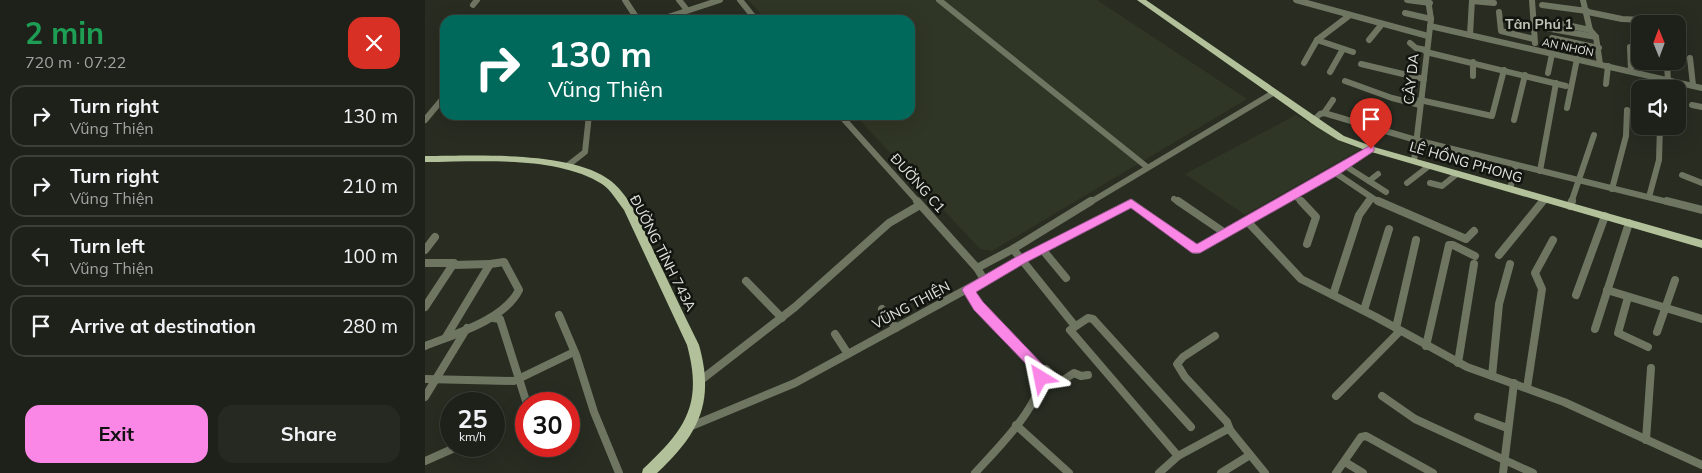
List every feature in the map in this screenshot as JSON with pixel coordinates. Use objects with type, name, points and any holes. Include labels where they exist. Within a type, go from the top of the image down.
[{"type":"main road","name":"LÊ HỒNG PHONG","points":[[1146,1],[1273,94],[1341,138],[1371,149],[1702,244]]},
{"type":"main road","name":"ĐƯỜNG TỈNH 743A","points":[[425,159],[530,162],[567,166],[598,177],[607,183],[628,208],[693,345],[698,358],[701,380],[697,407],[689,427],[664,459],[647,473]]},
{"type":"street","points":[[625,0],[635,15]]},
{"type":"street","points":[[679,0],[687,10]]},
{"type":"street","points":[[673,15],[720,0]]},
{"type":"street","points":[[740,0],[750,15]]},
{"type":"street","points":[[939,0],[1147,168]]},
{"type":"street","points":[[1407,0],[1429,2]]},
{"type":"street","points":[[1470,35],[1472,0],[1494,3]]},
{"type":"street","points":[[1532,0],[1535,50]]},
{"type":"street","points":[[1583,0],[1591,30],[1596,37],[1599,48],[1600,64]]},
{"type":"street","points":[[1298,1],[1428,36]]},
{"type":"street","name":"CÂY DA","points":[[1414,161],[1431,19],[1429,2]]},
{"type":"street","points":[[1542,5],[1631,19]]},
{"type":"street","points":[[1499,12],[1501,31],[1535,38]]},
{"type":"street","points":[[1405,13],[1431,19]]},
{"type":"street","points":[[1304,63],[1317,40],[1350,15]]},
{"type":"street","points":[[1369,40],[1382,24]]},
{"type":"street","points":[[1562,24],[1591,30]]},
{"type":"street","name":"AN NHƠN","points":[[1430,26],[1470,35],[1516,49],[1535,50],[1552,56],[1577,59],[1668,80]]},
{"type":"street","points":[[1546,28],[1596,37]]},
{"type":"street","points":[[1552,38],[1599,48]]},
{"type":"street","points":[[1317,40],[1353,52]]},
{"type":"street","points":[[1409,43],[1416,48],[1426,51],[1566,86]]},
{"type":"street","points":[[1630,47],[1631,71]]},
{"type":"street","points":[[1330,72],[1343,49]]},
{"type":"street","points":[[1548,73],[1552,56],[1571,62],[1569,70]]},
{"type":"street","points":[[1690,58],[1693,86]]},
{"type":"street","points":[[1567,108],[1577,59]]},
{"type":"street","points":[[1473,62],[1473,76]]},
{"type":"street","points":[[1361,64],[1424,79]]},
{"type":"street","points":[[1606,84],[1608,66]]},
{"type":"street","points":[[1345,81],[1392,98],[1492,116],[1504,70]]},
{"type":"street","points":[[1667,70],[1668,80]]},
{"type":"street","points":[[1514,120],[1525,75]]},
{"type":"street","points":[[1540,171],[1556,83]]},
{"type":"street","name":"AN NHƠN","points":[[1686,84],[1702,88]]},
{"type":"street","points":[[977,268],[1013,249],[1273,94]]},
{"type":"street","points":[[1313,121],[1320,114],[1324,113],[1333,100]]},
{"type":"street","points":[[425,120],[440,102]]},
{"type":"street","points":[[1692,104],[1702,107]]},
{"type":"street","points":[[1612,189],[1626,136],[1627,110]]},
{"type":"street","points":[[1324,113],[1417,140],[1702,210]]},
{"type":"street","points":[[567,166],[585,152],[588,120]]},
{"type":"street","name":"ĐƯỜNG C1","points":[[844,120],[977,268],[985,281]]},
{"type":"street","points":[[1570,206],[1577,180],[1594,135]]},
{"type":"street","points":[[1649,197],[1659,160],[1660,135]]},
{"type":"street","name":"VŨNG THIỆN","points":[[689,427],[777,392],[985,281],[1020,260],[1131,203],[1195,250],[1294,195],[1371,149]]},
{"type":"street","points":[[1344,165],[1386,192]]},
{"type":"street","points":[[1510,189],[1516,165]]},
{"type":"street","points":[[1407,183],[1429,166]]},
{"type":"street","points":[[1334,172],[1371,198],[1395,211],[1466,239],[1474,231]]},
{"type":"street","points":[[1369,180],[1377,174]]},
{"type":"street","points":[[1430,183],[1436,187],[1441,187],[1457,174]]},
{"type":"street","points":[[1682,175],[1702,182]]},
{"type":"street","points":[[1294,195],[1315,215],[1307,244]]},
{"type":"street","points":[[1333,295],[1359,215],[1371,198]]},
{"type":"street","points":[[1174,199],[1225,233]]},
{"type":"street","points":[[1499,255],[1545,199]]},
{"type":"street","points":[[701,380],[782,318],[889,223],[920,204]]},
{"type":"street","points":[[1576,295],[1605,216]]},
{"type":"street","points":[[1247,221],[1297,276],[1364,310],[1426,346],[1458,363],[1564,402],[1702,465]]},
{"type":"street","points":[[1595,329],[1629,223]]},
{"type":"street","points":[[1364,310],[1389,229]]},
{"type":"street","points":[[425,250],[435,237]]},
{"type":"street","points":[[1336,396],[1398,329],[1416,240]]},
{"type":"street","points":[[1527,388],[1541,289],[1535,273],[1553,240]]},
{"type":"street","points":[[1426,346],[1449,245],[1453,245],[1475,260],[1458,363]]},
{"type":"street","points":[[1013,249],[1075,326]]},
{"type":"street","points":[[1042,249],[1067,278]]},
{"type":"street","points":[[425,263],[453,263],[453,265],[490,264],[501,261],[504,262],[519,290],[516,298],[493,318],[425,346]]},
{"type":"street","points":[[446,337],[490,264]]},
{"type":"street","points":[[1492,376],[1502,291],[1510,264]]},
{"type":"street","points":[[425,307],[453,265]]},
{"type":"street","points":[[1657,332],[1675,280]]},
{"type":"street","points":[[746,281],[782,318]]},
{"type":"street","points":[[968,290],[979,306],[1039,369],[1041,374],[1038,391],[1016,425],[975,473]]},
{"type":"street","points":[[1607,290],[1702,319]]},
{"type":"street","points":[[1627,296],[1618,333],[1648,347]]},
{"type":"street","points":[[882,310],[896,328]]},
{"type":"street","points":[[559,315],[575,352],[594,412],[619,473]]},
{"type":"street","points":[[493,318],[500,319],[524,392]]},
{"type":"street","points":[[1178,456],[1070,330],[1089,318],[1093,319],[1191,427]]},
{"type":"street","points":[[425,397],[467,328]]},
{"type":"street","points":[[835,334],[848,354]]},
{"type":"street","points":[[1215,336],[1183,357],[1177,364],[1185,378],[1227,422],[1230,430],[1265,473]]},
{"type":"street","points":[[425,379],[488,379],[511,382],[575,352]]},
{"type":"street","points":[[1646,440],[1651,368]]},
{"type":"street","points":[[1039,369],[1046,369],[1059,383],[1074,374],[1088,375]]},
{"type":"street","points":[[1503,473],[1513,383]]},
{"type":"street","points":[[1382,396],[1415,419],[1533,473]]},
{"type":"street","points":[[1478,417],[1507,428]]},
{"type":"street","points":[[1016,425],[1069,473]]},
{"type":"street","points":[[1159,473],[1178,456],[1223,431],[1230,430]]},
{"type":"street","points":[[1337,473],[1361,437],[1365,436],[1433,473]]},
{"type":"street","points":[[425,461],[440,454]]},
{"type":"street","points":[[1221,473],[1250,455]]},
{"type":"street","points":[[1345,462],[1363,473]]},
{"type":"shaded area","points":[[748,0],[1097,0],[1247,99],[992,251],[980,249],[860,120],[915,120],[915,15],[762,15]]},
{"type":"shaded area","points":[[1296,115],[1346,144],[1361,149],[1245,215],[1185,174]]},
{"type":"district","name":"Tân Phú 1","points":[[1539,24]]},
{"type":"route","points":[[1041,378],[1040,371],[1036,365],[1023,354],[979,306],[968,290],[1020,260],[1131,203],[1196,250],[1371,149]]}]
